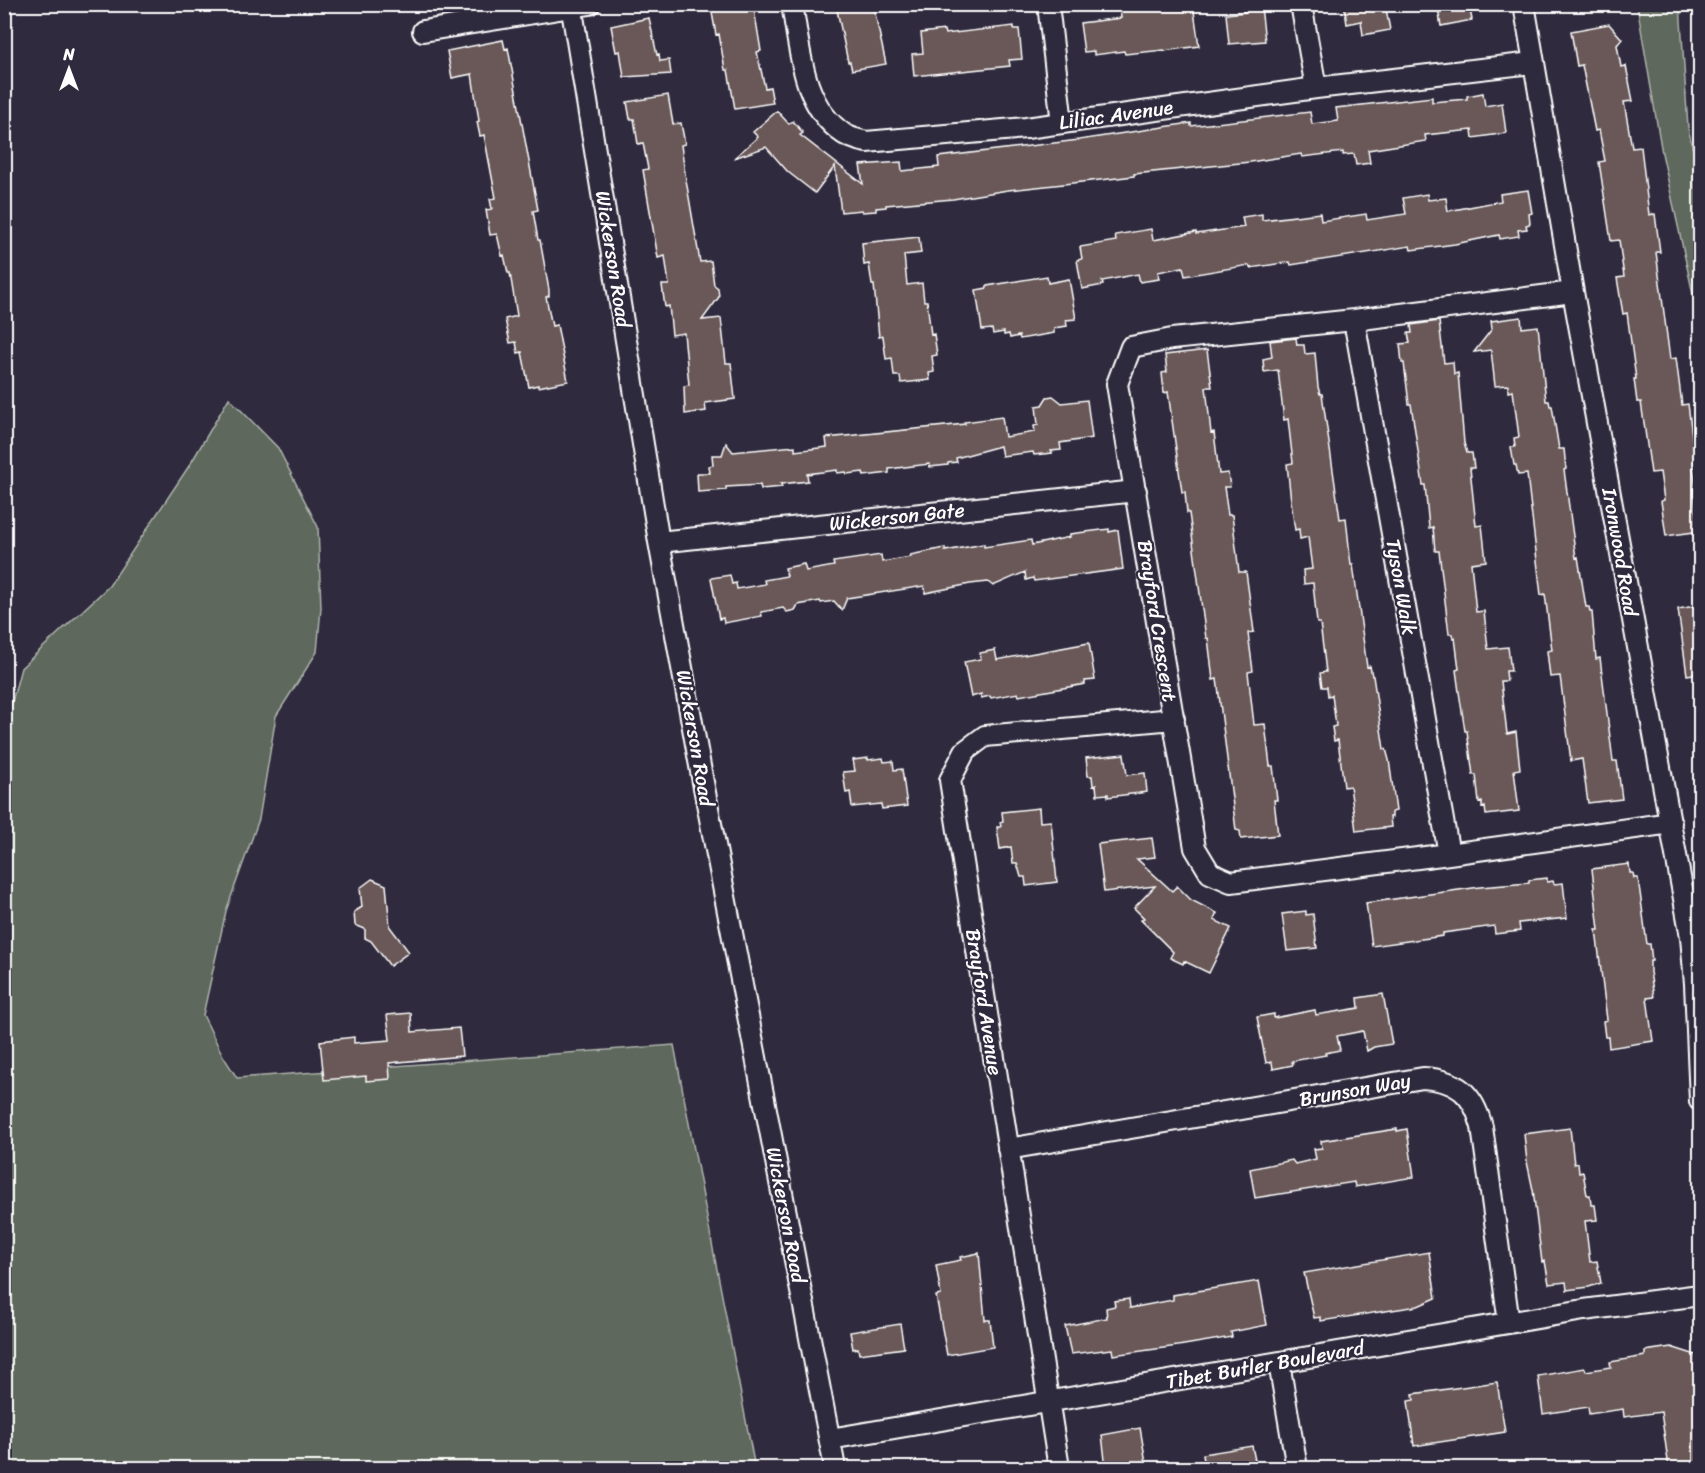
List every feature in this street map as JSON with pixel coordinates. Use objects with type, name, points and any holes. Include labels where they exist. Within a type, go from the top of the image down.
[{"type":"street","name":"Liliac Avenue","points":[[792,4],[803,69],[814,102],[829,122],[846,135],[866,142],[1062,123],[1316,88],[1533,63]]},
{"type":"street","points":[[1048,4],[1062,123]]},
{"type":"street","points":[[1301,4],[1316,88]]},
{"type":"street","name":"Ironwood Road","points":[[1524,4],[1572,292],[1691,937],[1701,1101]]},
{"type":"street","points":[[423,31],[578,6]]},
{"type":"street","name":"Wickerson Road","points":[[578,6],[659,542],[706,801],[835,1468]]},
{"type":"street","name":"Brayford Crescent","points":[[1572,292],[1354,320],[1172,339],[1131,347],[1117,384],[1195,848],[1210,873],[1232,882],[1671,823]]},
{"type":"street","name":"Tyson Walk","points":[[1354,320],[1449,854]]},
{"type":"street","name":"Wickerson Gate","points":[[659,542],[1136,491]]},
{"type":"street","name":"Brayford Avenue","points":[[1059,1468],[950,780],[965,751],[986,736],[1174,719]]},
{"type":"street","name":"Brunson Way","points":[[1008,1149],[1423,1078],[1439,1079],[1455,1085],[1468,1096],[1478,1110],[1509,1323]]},
{"type":"street","points":[[1701,1284],[1701,1300]]},
{"type":"street","name":"Tibet Butler Boulevard","points":[[830,1439],[1584,1310],[1700,1295]]},
{"type":"street","points":[[1279,1363],[1297,1468]]},
{"type":"green space","points":[[1637,5],[1680,5],[1688,128],[1700,181],[1700,326],[1662,153]]},
{"type":"green space","points":[[229,398],[278,448],[318,527],[321,608],[317,652],[276,716],[259,819],[226,911],[203,1015],[223,1056],[237,1078],[674,1045],[755,1468],[5,1468],[5,728],[21,668],[109,586],[191,463]]},
{"type":"building","points":[[744,4],[745,10],[754,9],[761,51],[757,52],[765,88],[770,87],[773,103],[735,109],[728,70],[725,70],[719,34],[716,35],[711,7]]},
{"type":"building","points":[[873,4],[886,64],[852,70],[848,62],[837,10]]},
{"type":"building","points":[[1142,4],[1193,4],[1199,46],[1125,54],[1124,51],[1094,55],[1094,51],[1084,52],[1080,23],[1121,18],[1120,7]]},
{"type":"building","points":[[1344,4],[1385,4],[1390,30],[1363,35],[1361,21],[1347,24]]},
{"type":"building","points":[[1437,4],[1469,4],[1472,20],[1441,26]]},
{"type":"building","points":[[1261,7],[1265,41],[1229,44],[1226,14]]},
{"type":"building","points":[[649,18],[657,55],[659,54],[660,61],[669,60],[671,74],[624,77],[620,51],[616,52],[611,26]]},
{"type":"building","points":[[1609,24],[1622,39],[1617,45],[1621,67],[1626,66],[1633,101],[1624,102],[1632,148],[1641,147],[1649,215],[1655,214],[1660,252],[1656,252],[1670,359],[1676,358],[1682,405],[1688,404],[1696,467],[1693,467],[1696,488],[1694,489],[1697,517],[1701,517],[1701,531],[1666,536],[1660,472],[1651,473],[1641,402],[1637,402],[1627,313],[1623,314],[1617,278],[1624,277],[1619,240],[1611,241],[1599,162],[1605,161],[1599,130],[1595,131],[1582,65],[1577,66],[1571,31]]},
{"type":"building","points":[[1014,26],[1014,29],[1019,29],[1022,59],[1009,60],[1010,66],[914,76],[912,54],[923,53],[921,33],[944,30],[945,34]]},
{"type":"building","points":[[503,40],[505,49],[508,48],[538,210],[533,211],[549,290],[549,296],[546,297],[552,326],[557,325],[568,381],[538,387],[538,385],[529,387],[522,352],[518,353],[516,342],[510,343],[505,319],[517,316],[510,273],[508,273],[504,255],[502,256],[497,234],[490,235],[486,210],[492,209],[490,199],[496,198],[484,135],[480,136],[477,122],[479,121],[472,74],[452,78],[447,51]]},
{"type":"building","points":[[1483,93],[1485,106],[1502,103],[1506,133],[1473,138],[1472,130],[1425,135],[1426,141],[1368,150],[1370,163],[1356,165],[1354,154],[1343,155],[1343,152],[1302,157],[1301,154],[1008,190],[953,199],[886,205],[886,207],[876,208],[876,211],[841,212],[835,166],[815,193],[788,172],[766,147],[734,158],[758,137],[753,132],[777,111],[789,124],[793,121],[803,133],[800,135],[863,184],[860,165],[901,162],[902,171],[939,167],[938,157],[1079,140],[1191,123],[1191,126],[1310,112],[1312,124],[1338,121],[1336,108],[1432,97],[1432,102],[1467,99],[1467,96]]},
{"type":"building","points":[[668,95],[673,124],[681,123],[685,144],[681,145],[700,262],[711,261],[714,285],[718,288],[719,297],[702,320],[721,318],[726,363],[731,363],[735,399],[705,403],[706,411],[685,414],[684,386],[689,385],[684,333],[672,335],[669,306],[665,307],[662,285],[669,285],[665,256],[658,258],[643,170],[648,169],[643,143],[638,144],[634,119],[630,119],[627,102]]},
{"type":"building","points":[[1528,190],[1532,213],[1529,214],[1530,224],[1526,225],[1527,229],[1518,230],[1519,236],[1500,239],[1499,235],[1411,250],[1410,246],[1291,265],[1290,262],[1250,268],[1249,265],[1185,276],[1183,267],[1158,272],[1159,279],[1140,282],[1138,274],[1102,281],[1103,285],[1082,289],[1077,260],[1082,259],[1080,247],[1116,241],[1115,235],[1151,229],[1153,240],[1196,232],[1196,234],[1244,227],[1242,217],[1262,214],[1262,220],[1320,213],[1321,221],[1366,214],[1367,220],[1406,214],[1403,198],[1427,194],[1428,200],[1446,198],[1448,211],[1501,201],[1500,194]]},
{"type":"building","points":[[919,237],[921,253],[904,255],[907,285],[922,283],[937,355],[932,356],[934,372],[929,373],[930,380],[901,383],[900,376],[894,376],[892,358],[886,359],[883,336],[879,337],[874,285],[872,285],[869,264],[864,265],[862,243]]},
{"type":"building","points":[[1047,276],[1048,283],[1069,279],[1076,319],[1066,320],[1067,326],[1054,328],[1054,333],[1020,339],[1019,336],[1010,338],[1009,334],[1004,335],[1004,332],[993,334],[992,329],[982,330],[976,290]]},
{"type":"building","points":[[1521,317],[1522,328],[1538,326],[1546,401],[1549,401],[1552,406],[1559,449],[1564,449],[1566,469],[1564,470],[1576,558],[1578,557],[1586,607],[1589,607],[1592,612],[1596,659],[1600,658],[1613,761],[1617,761],[1622,799],[1588,803],[1582,759],[1571,761],[1560,676],[1550,677],[1547,651],[1552,650],[1545,594],[1541,595],[1527,474],[1518,475],[1511,447],[1515,447],[1514,438],[1519,437],[1513,391],[1508,392],[1508,385],[1495,386],[1491,350],[1474,352],[1492,329],[1491,321]]},
{"type":"building","points":[[1439,321],[1444,363],[1453,362],[1454,374],[1458,373],[1464,443],[1467,453],[1472,453],[1474,468],[1470,468],[1476,526],[1482,525],[1486,561],[1471,563],[1476,612],[1484,611],[1488,649],[1508,647],[1511,671],[1506,671],[1507,681],[1501,681],[1507,734],[1516,732],[1520,769],[1514,770],[1519,811],[1486,815],[1485,807],[1482,808],[1482,802],[1479,803],[1476,775],[1473,775],[1459,692],[1455,638],[1453,639],[1452,634],[1449,634],[1439,551],[1435,551],[1433,527],[1429,528],[1425,485],[1423,485],[1411,404],[1409,404],[1404,363],[1402,363],[1400,344],[1410,343],[1408,333],[1412,333],[1411,325]]},
{"type":"building","points":[[1296,338],[1297,345],[1304,345],[1305,354],[1315,353],[1318,387],[1322,394],[1340,519],[1346,518],[1367,667],[1370,666],[1373,676],[1384,749],[1386,749],[1389,760],[1396,811],[1392,812],[1392,817],[1390,817],[1391,827],[1356,831],[1350,786],[1344,787],[1338,740],[1334,741],[1332,727],[1336,726],[1332,695],[1328,696],[1327,687],[1322,687],[1320,673],[1326,672],[1320,623],[1317,623],[1313,583],[1304,584],[1303,570],[1312,569],[1308,537],[1300,539],[1299,529],[1295,530],[1291,501],[1287,464],[1293,463],[1288,419],[1284,420],[1278,370],[1264,372],[1263,359],[1272,357],[1270,341]]},
{"type":"building","points":[[1207,350],[1212,387],[1206,387],[1211,433],[1214,432],[1219,474],[1228,473],[1230,487],[1224,487],[1228,515],[1232,515],[1239,572],[1246,572],[1254,632],[1248,633],[1253,671],[1248,672],[1254,725],[1265,724],[1277,800],[1274,800],[1278,835],[1241,839],[1240,831],[1236,830],[1217,679],[1213,680],[1189,513],[1187,513],[1185,492],[1182,492],[1168,392],[1164,393],[1162,373],[1167,372],[1165,355]]},
{"type":"building","points":[[1053,396],[1062,403],[1087,400],[1092,438],[1060,443],[1061,450],[1051,451],[1052,453],[1034,455],[1033,452],[1002,456],[1000,446],[956,458],[957,462],[948,463],[948,465],[930,467],[929,464],[889,469],[889,473],[864,476],[863,472],[847,474],[846,472],[837,473],[837,470],[807,474],[808,481],[781,484],[782,487],[761,489],[760,485],[726,487],[726,490],[698,492],[697,473],[710,473],[709,466],[713,465],[712,455],[722,455],[726,443],[733,452],[795,446],[795,451],[827,447],[826,438],[965,424],[964,422],[1002,417],[1005,437],[1035,432],[1034,426],[1038,425],[1036,406],[1042,405],[1047,397]]},
{"type":"building","points":[[1109,529],[1109,532],[1118,530],[1123,569],[1034,581],[1033,578],[1026,580],[1025,572],[993,586],[988,582],[925,593],[924,586],[847,598],[842,610],[834,601],[821,603],[820,601],[798,605],[795,610],[787,612],[783,608],[761,612],[762,616],[724,623],[723,618],[719,619],[711,578],[730,575],[732,584],[736,583],[737,589],[765,584],[764,580],[787,576],[785,568],[804,564],[806,571],[834,566],[833,562],[881,555],[882,562],[945,548],[945,551],[984,544],[984,547],[1031,540],[1032,545],[1070,537],[1070,534]]},
{"type":"building","points":[[1701,605],[1701,673],[1687,675],[1678,609]]},
{"type":"building","points":[[1089,643],[1095,680],[1085,681],[1085,684],[1019,696],[1018,693],[991,698],[990,696],[981,698],[981,694],[971,697],[964,662],[981,659],[980,653],[995,650],[997,660]]},
{"type":"building","points":[[1124,754],[1127,775],[1145,773],[1147,792],[1108,797],[1108,794],[1097,795],[1092,776],[1088,776],[1086,758]]},
{"type":"building","points":[[868,758],[868,760],[883,758],[884,762],[893,761],[894,770],[902,769],[907,806],[882,809],[881,804],[852,807],[850,792],[846,793],[843,772],[855,771],[853,760]]},
{"type":"building","points":[[1039,808],[1040,822],[1051,821],[1057,882],[1026,886],[1025,877],[1021,877],[1017,863],[1013,863],[1011,847],[1000,849],[997,827],[1001,827],[1000,822],[1003,821],[1002,812]]},
{"type":"building","points":[[1152,838],[1155,857],[1137,859],[1172,891],[1177,886],[1191,900],[1217,913],[1214,920],[1231,928],[1209,973],[1184,961],[1183,964],[1170,958],[1173,952],[1141,920],[1144,918],[1134,908],[1155,886],[1104,892],[1098,844]]},
{"type":"building","points":[[1629,864],[1630,873],[1633,873],[1634,878],[1638,878],[1647,944],[1650,944],[1652,961],[1650,961],[1650,972],[1654,997],[1647,998],[1653,1041],[1609,1048],[1603,1021],[1607,1020],[1596,930],[1599,930],[1592,869]]},
{"type":"building","points":[[1547,878],[1547,882],[1563,883],[1567,918],[1519,923],[1520,931],[1495,934],[1494,926],[1372,946],[1366,903],[1480,887],[1529,883],[1529,880]]},
{"type":"building","points":[[372,879],[386,885],[390,927],[409,952],[390,966],[371,941],[365,938],[365,929],[355,925],[354,912],[362,907],[360,888]]},
{"type":"building","points":[[1306,911],[1306,915],[1313,914],[1317,948],[1287,951],[1282,914]]},
{"type":"building","points":[[1383,994],[1392,1044],[1374,1047],[1367,1051],[1363,1031],[1337,1036],[1340,1050],[1325,1053],[1326,1055],[1292,1061],[1293,1065],[1273,1069],[1272,1062],[1266,1063],[1257,1017],[1274,1014],[1274,1018],[1315,1010],[1316,1015],[1359,1008],[1358,998]]},
{"type":"building","points":[[411,1013],[412,1032],[459,1028],[462,1056],[389,1063],[390,1079],[366,1081],[366,1076],[324,1080],[320,1041],[354,1037],[354,1043],[390,1040],[387,1015]]},
{"type":"building","points":[[1570,1128],[1574,1164],[1578,1163],[1579,1173],[1583,1172],[1587,1195],[1590,1195],[1591,1205],[1595,1205],[1597,1220],[1585,1221],[1590,1262],[1597,1261],[1601,1283],[1567,1290],[1566,1282],[1549,1284],[1545,1261],[1542,1262],[1524,1134]]},
{"type":"building","points":[[1397,1129],[1397,1131],[1407,1129],[1414,1177],[1355,1187],[1354,1182],[1255,1198],[1250,1169],[1292,1160],[1295,1164],[1316,1159],[1314,1149],[1322,1148],[1321,1141]]},
{"type":"building","points":[[1429,1252],[1436,1298],[1418,1306],[1321,1321],[1321,1317],[1314,1318],[1304,1273]]},
{"type":"building","points":[[979,1253],[985,1320],[990,1320],[993,1347],[947,1355],[936,1296],[941,1295],[936,1265],[961,1260],[960,1257]]},
{"type":"building","points":[[1259,1281],[1267,1325],[1231,1332],[1232,1337],[1178,1346],[1113,1355],[1112,1349],[1071,1354],[1065,1326],[1107,1318],[1106,1308],[1115,1306],[1114,1301],[1129,1299],[1130,1308],[1173,1300],[1173,1295]]},
{"type":"building","points":[[900,1324],[904,1348],[859,1354],[858,1348],[853,1349],[850,1332]]},
{"type":"building","points":[[1671,1347],[1696,1355],[1699,1368],[1701,1468],[1669,1468],[1661,1412],[1624,1417],[1623,1409],[1589,1414],[1588,1407],[1543,1414],[1538,1376],[1585,1368],[1586,1371],[1611,1367],[1610,1362],[1645,1356],[1645,1351]]},
{"type":"building","points":[[1497,1382],[1505,1432],[1414,1446],[1408,1401],[1414,1400],[1413,1394]]},
{"type":"building","points":[[1140,1428],[1147,1468],[1106,1468],[1102,1435]]},
{"type":"building","points":[[1252,1446],[1256,1465],[1249,1466],[1249,1468],[1205,1468],[1203,1454]]}]
